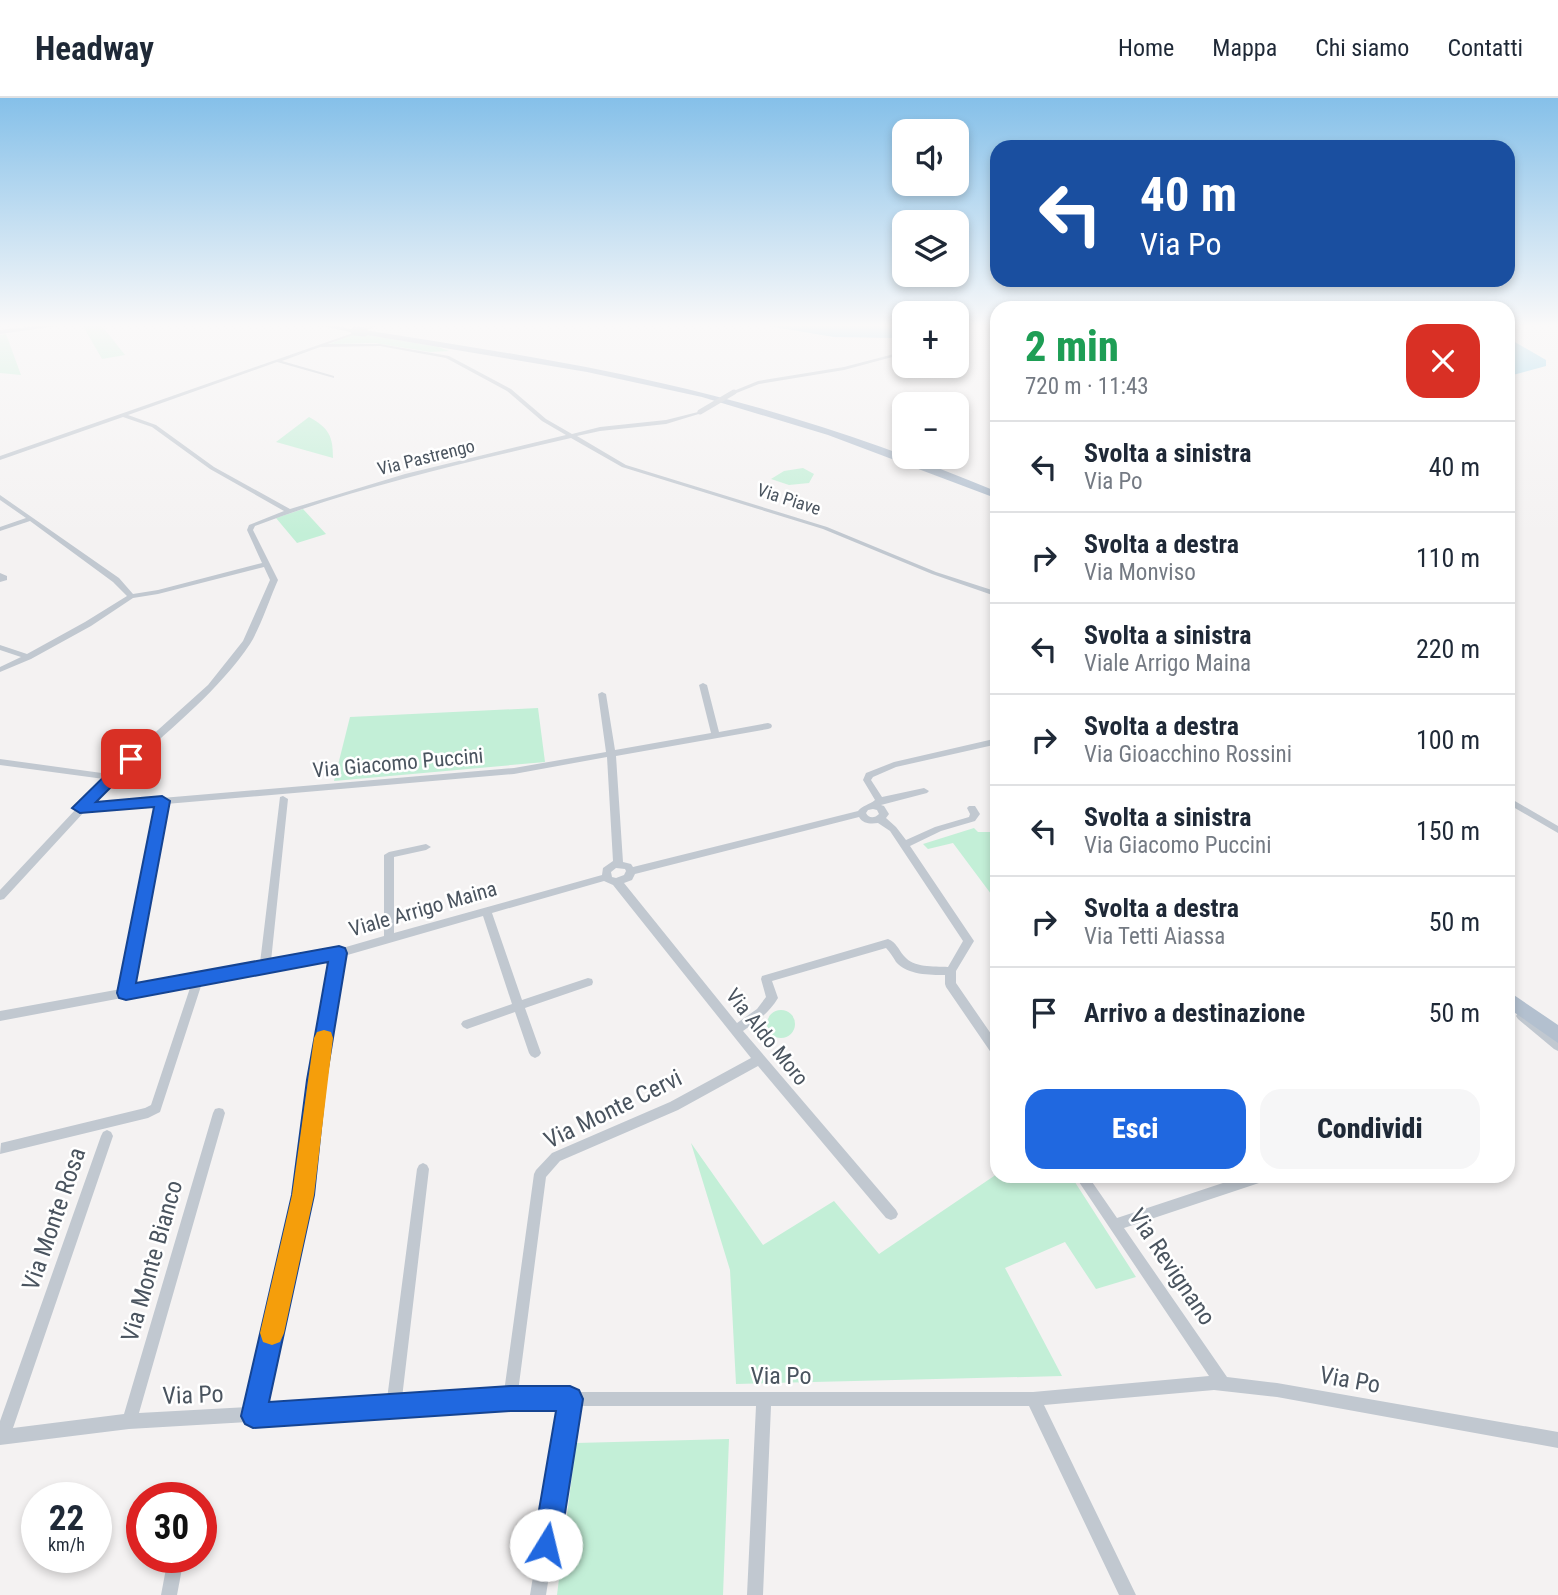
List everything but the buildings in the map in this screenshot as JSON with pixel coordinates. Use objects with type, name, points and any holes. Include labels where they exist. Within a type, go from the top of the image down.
[{"type":"main road","points":[[702,396],[766,411],[864,444],[990,493]]},
{"type":"main road","points":[[1515,1003],[1558,1035]]},
{"type":"street","points":[[0,458],[177,396]]},
{"type":"street","name":"Via Piave","points":[[516,396],[544,420],[624,466],[825,528],[990,593]]},
{"type":"street","name":"Via Pastrengo","points":[[266,564],[250,528],[289,511],[343,497],[382,482],[571,435],[613,426],[666,422],[700,412],[727,396]]},
{"type":"street","points":[[123,415],[138,418],[164,432],[212,468],[289,511]]},
{"type":"street","points":[[0,497],[116,580],[131,596]]},
{"type":"street","points":[[0,529],[30,519]]},
{"type":"street","points":[[0,670],[88,624],[131,596],[158,592],[266,564],[274,580],[247,642],[211,687],[111,777],[0,896]]},
{"type":"street","points":[[0,647],[28,657]]},
{"type":"street","points":[[702,685],[716,735]]},
{"type":"street","points":[[602,694],[611,754],[618,863]]},
{"type":"street","name":"Via Giacomo Puccini","points":[[80,808],[514,771],[768,726]]},
{"type":"street","points":[[861,813],[864,818],[872,821],[880,819],[884,814],[876,804],[867,780],[869,775],[894,765],[990,743]]},
{"type":"street","points":[[0,773],[5,762],[111,777]]},
{"type":"street","points":[[631,870],[618,863],[608,868],[612,879],[625,879],[631,870],[861,813],[865,807],[923,791]]},
{"type":"street","points":[[265,967],[283,799]]},
{"type":"street","points":[[126,993],[162,801]]},
{"type":"street","points":[[1515,804],[1558,830]]},
{"type":"street","points":[[904,845],[938,829],[972,819],[975,814],[972,808]]},
{"type":"street","points":[[880,819],[904,845],[969,941],[951,971],[950,984],[990,1042]]},
{"type":"street","points":[[389,939],[389,855],[426,847]]},
{"type":"street","name":"Viale Arrigo Maina","points":[[0,1016],[339,953],[612,879]]},
{"type":"street","name":"Via Aldo Moro","points":[[612,879],[759,1059],[891,1214]]},
{"type":"street","points":[[486,911],[534,1053]]},
{"type":"street","points":[[736,1030],[761,1012],[772,998],[766,979],[888,943],[894,947],[902,961],[919,969],[951,971]]},
{"type":"street","points":[[253,1416],[303,1195],[316,1080],[339,953]]},
{"type":"street","points":[[1,1149],[148,1113],[156,1108],[198,979]]},
{"type":"street","points":[[467,1024],[588,982]]},
{"type":"street","points":[[1515,1010],[1558,1046]]},
{"type":"street","name":"Via Monte Cervi","points":[[510,1399],[540,1174],[556,1157],[674,1106],[759,1059]]},
{"type":"street","name":"Via Monte Bianco","points":[[130,1421],[219,1113]]},
{"type":"street","name":"Via Monte Rosa","points":[[1,1437],[107,1136]]},
{"type":"street","points":[[394,1406],[423,1169]]},
{"type":"street","name":"Via Revignano","points":[[1086,1183],[1224,1385]]},
{"type":"street","points":[[1115,1225],[1241,1183]]},
{"type":"street","name":"Via Po","points":[[1,1437],[130,1421],[253,1416],[510,1399],[1033,1399],[1214,1383],[1277,1390],[1558,1440]]},
{"type":"street","points":[[538,1595],[570,1399]]},
{"type":"street","points":[[755,1595],[764,1399]]},
{"type":"street","points":[[1033,1399],[1128,1595]]},
{"type":"street","points":[[169,1595],[173,1573]]},
{"type":"green space","points":[[309,417],[328,433],[333,458],[276,442]]},
{"type":"green space","points":[[803,468],[814,474],[809,483],[789,485],[771,479],[784,471]]},
{"type":"green space","points":[[303,509],[326,534],[297,543],[276,518]]},
{"type":"green space","points":[[538,708],[545,762],[334,781],[350,717]]},
{"type":"green space","points":[[974,828],[978,832],[990,832],[990,893],[953,843],[928,849],[923,844]]},
{"type":"green space","points":[[781,1010],[791,1014],[795,1024],[791,1034],[781,1038],[771,1034],[767,1024],[771,1014]]},
{"type":"green space","points":[[691,1143],[763,1245],[834,1201],[879,1254],[990,1179],[990,1183],[1076,1183],[1136,1277],[1096,1289],[1065,1242],[1005,1268],[1062,1376],[736,1384],[730,1270]]},
{"type":"green space","points":[[729,1439],[723,1595],[557,1595],[576,1443]]},
{"type":"slow traffic","points":[[272,1333],[303,1195],[316,1080],[324,1038]]},
{"type":"route","points":[[131,759],[80,808],[162,801],[126,993],[339,953],[316,1080],[303,1195],[253,1416],[510,1399],[570,1399],[546,1545]]}]
